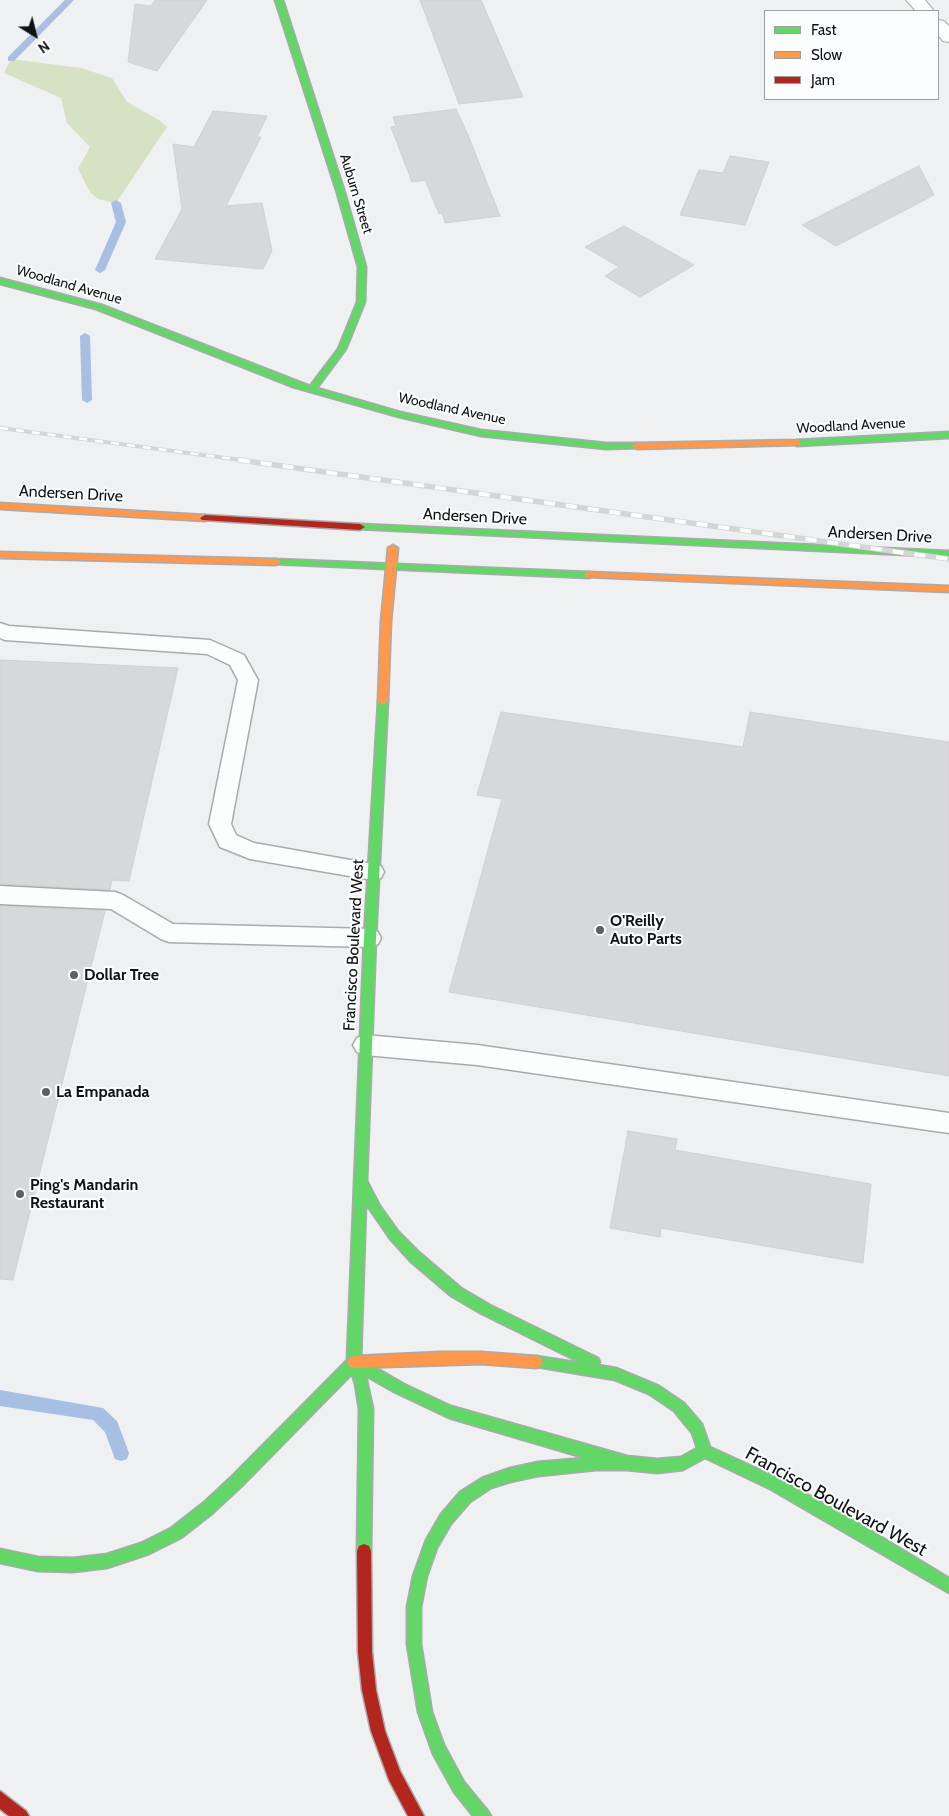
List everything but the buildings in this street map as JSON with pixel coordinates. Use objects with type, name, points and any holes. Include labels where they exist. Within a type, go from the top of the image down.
[{"type":"main road","name":"Auburn Street","points":[[279,0],[341,193],[362,267],[361,302],[342,349],[312,389]]},
{"type":"main road","name":"Woodland Avenue","points":[[0,281],[99,307],[296,385],[399,414],[482,433],[606,446],[763,445],[949,435]]},
{"type":"main road","name":"Andersen Drive","points":[[0,506],[395,529],[949,554]]},
{"type":"main road","name":"Francisco Boulevard West","points":[[354,1362],[370,938],[386,621],[395,529]]},
{"type":"main road","points":[[0,555],[130,556],[949,589]]},
{"type":"main road","points":[[362,1184],[376,1210],[394,1235],[423,1264],[456,1292],[485,1309],[616,1374],[654,1390],[678,1407],[697,1429],[705,1451],[683,1463],[657,1466],[627,1463],[586,1464],[538,1469],[510,1475],[486,1483],[465,1497],[446,1519],[431,1545],[420,1576],[414,1607],[414,1644],[425,1712],[442,1756],[459,1787],[482,1816]]},
{"type":"main road","points":[[0,1556],[38,1564],[73,1564],[107,1561],[144,1549],[176,1533],[208,1508],[237,1481],[354,1362],[440,1358],[524,1360],[616,1374]]},
{"type":"main road","points":[[354,1362],[400,1388],[449,1412],[627,1463]]},
{"type":"main road","points":[[354,1362],[362,1384],[366,1410],[364,1581],[365,1652],[369,1690],[378,1731],[394,1775],[416,1816]]},
{"type":"main road","name":"Francisco Boulevard West","points":[[705,1451],[775,1484],[949,1586]]},
{"type":"main road","points":[[0,1799],[21,1816]]},
{"type":"street","points":[[915,0],[924,10]]},
{"type":"street","points":[[939,26],[949,37]]},
{"type":"lane","points":[[0,630],[5,633],[210,647],[237,660],[248,680],[220,824],[228,842],[250,851],[374,872]]},
{"type":"lane","points":[[0,895],[115,901],[168,932],[370,938]]},
{"type":"lane","points":[[365,1045],[476,1055],[949,1123]]},
{"type":"green space","points":[[11,59],[81,68],[112,78],[127,102],[159,120],[167,127],[116,203],[98,199],[90,192],[78,169],[90,147],[67,123],[61,98],[4,73]]},
{"type":"waterway","points":[[11,59],[70,0]]},
{"type":"waterway","points":[[100,270],[121,222],[116,203]]},
{"type":"waterway","points":[[85,336],[87,400]]},
{"type":"waterway","points":[[0,1398],[97,1413],[111,1427],[121,1453]]},
{"type":"railway","points":[[0,428],[248,461]]},
{"type":"railway","points":[[239,460],[949,559]]},
{"type":"traffic: fast","points":[[279,0],[341,193],[362,267],[361,302],[342,349],[312,389]]},
{"type":"traffic: fast","points":[[0,281],[99,307],[296,385],[399,414],[481,433],[606,446],[637,446]]},
{"type":"traffic: fast","points":[[797,443],[949,435]]},
{"type":"traffic: fast","points":[[360,527],[949,554]]},
{"type":"traffic: fast","points":[[276,562],[589,575]]},
{"type":"traffic: fast","points":[[354,1362],[370,938],[383,701]]},
{"type":"traffic: fast","points":[[362,1184],[376,1210],[394,1235],[415,1257],[456,1292],[485,1309],[593,1362]]},
{"type":"traffic: fast","points":[[354,1362],[399,1388],[449,1412],[627,1463],[657,1466],[683,1463],[705,1451]]},
{"type":"traffic: fast","points":[[0,1556],[38,1564],[73,1565],[107,1561],[144,1549],[176,1533],[208,1508],[237,1481],[354,1362],[362,1384],[366,1409],[364,1551]]},
{"type":"traffic: fast","points":[[536,1362],[616,1374],[654,1390],[679,1407],[697,1429],[705,1451],[775,1484],[850,1526],[949,1586]]},
{"type":"traffic: fast","points":[[483,1816],[459,1787],[438,1749],[425,1712],[414,1644],[414,1607],[420,1576],[431,1545],[446,1519],[465,1497],[487,1483],[510,1475],[538,1469],[596,1463],[627,1463]]},
{"type":"traffic: slow","points":[[637,446],[797,443]]},
{"type":"traffic: slow","points":[[0,506],[205,518]]},
{"type":"traffic: slow","points":[[383,701],[386,621],[393,548]]},
{"type":"traffic: slow","points":[[0,555],[276,562]]},
{"type":"traffic: slow","points":[[589,575],[949,589]]},
{"type":"traffic: slow","points":[[354,1362],[440,1358],[481,1358],[536,1362]]},
{"type":"traffic: jam","points":[[205,518],[360,527]]},
{"type":"traffic: jam","points":[[364,1551],[365,1652],[369,1690],[378,1731],[394,1775],[416,1816]]},
{"type":"traffic: jam","points":[[0,1799],[21,1816]]},
{"type":"place","name":"O'Reilly Auto Parts","points":[[600,930]]},
{"type":"place","name":"Dollar Tree","points":[[74,975]]},
{"type":"place","name":"La Empanada","points":[[46,1092]]},
{"type":"place","name":"Ping's Mandarin Restaurant","points":[[20,1194]]}]
